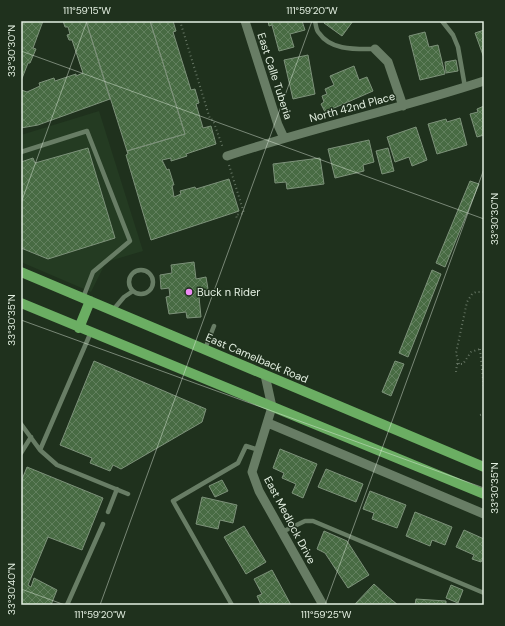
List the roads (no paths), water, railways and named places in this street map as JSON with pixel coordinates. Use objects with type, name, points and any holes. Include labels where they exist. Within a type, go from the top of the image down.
[{"type":"main road","name":"East Camelback Road","points":[[21,272],[484,467]]},
{"type":"main road","points":[[79,328],[87,299]]},
{"type":"main road","points":[[21,304],[484,494]]},
{"type":"street","name":"East Calle Tuberia","points":[[245,21],[278,125],[284,138]]},
{"type":"street","points":[[375,49],[388,62],[403,106]]},
{"type":"street","name":"North 42nd Place","points":[[227,156],[284,138],[403,106],[484,81]]},
{"type":"street","name":"East Medlock Drive","points":[[265,375],[272,406],[252,472],[259,491],[323,605]]},
{"type":"street","points":[[268,423],[484,514]]},
{"type":"lane","points":[[315,21],[318,33],[333,43],[344,48],[375,49]]},
{"type":"lane","points":[[442,21],[453,35],[458,47],[465,87]]},
{"type":"lane","points":[[21,152],[87,131],[130,241],[93,272],[87,299]]},
{"type":"lane","points":[[113,310],[124,297],[133,291],[145,294],[151,289],[154,281],[150,273],[143,270],[135,271],[132,274],[129,281],[133,291]]},
{"type":"lane","points":[[205,349],[214,326]]},
{"type":"lane","points":[[40,450],[91,332]]},
{"type":"lane","points":[[21,424],[40,450],[58,465],[128,494]]},
{"type":"lane","points":[[21,453],[31,437]]},
{"type":"lane","points":[[232,605],[173,501],[238,463],[246,446],[259,450]]},
{"type":"lane","points":[[108,512],[117,489]]},
{"type":"lane","points":[[282,532],[305,521],[313,521],[484,593]]},
{"type":"lane","points":[[67,605],[103,524]]},
{"type":"place","name":"Buck n Rider","points":[[189,292]]}]
